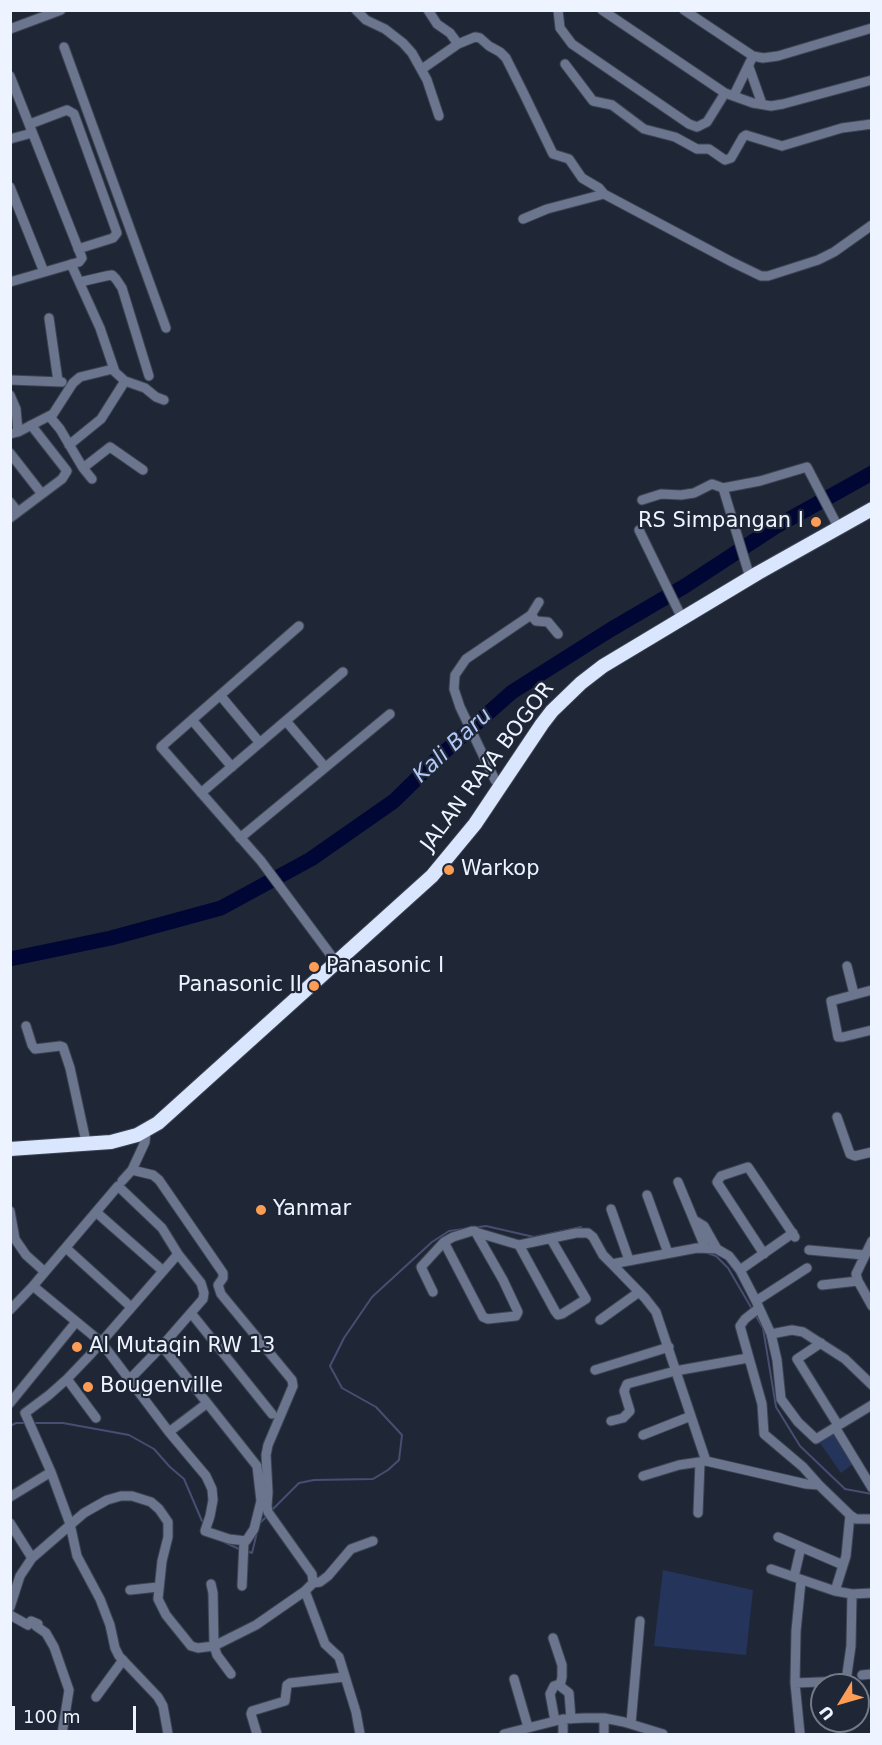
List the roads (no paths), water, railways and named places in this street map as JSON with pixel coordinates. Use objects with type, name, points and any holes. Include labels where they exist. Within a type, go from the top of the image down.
[{"type":"highway","name":"JALAN RAYA BOGOR","points":[[10,1140],[85,1137],[117,1133],[149,1120],[453,852],[498,783],[535,720],[575,677],[676,606],[833,516],[872,501]]},
{"type":"highway","name":"JALAN RAYA BOGOR","points":[[498,783],[552,711],[573,689],[592,674],[766,568],[872,509]]},
{"type":"highway","name":"JALAN RAYA BOGOR","points":[[10,1149],[111,1143],[146,1131],[194,1092],[334,959]]},
{"type":"street","points":[[10,29],[61,10]]},
{"type":"street","points":[[356,10],[366,20],[385,29],[403,43],[418,61],[440,116]]},
{"type":"street","points":[[428,10],[437,24],[450,33],[458,44]]},
{"type":"street","points":[[565,10],[559,15],[563,33],[579,50],[696,127],[707,122],[730,94],[749,67],[753,56]]},
{"type":"street","points":[[602,10],[730,94],[762,104],[771,106],[783,104],[872,80]]},
{"type":"street","points":[[684,10],[753,56],[763,58],[778,56],[872,28]]},
{"type":"street","points":[[422,69],[458,44],[480,38],[500,52],[512,69],[553,154],[569,159],[582,178],[604,194],[760,276],[783,272],[818,260],[846,245],[872,225]]},
{"type":"street","points":[[64,47],[166,328]]},
{"type":"street","points":[[565,64],[593,101],[612,105],[644,129],[675,137],[698,149],[709,149],[725,160],[731,158],[746,135],[782,146],[842,128],[872,124]]},
{"type":"street","points":[[749,67],[762,104]]},
{"type":"street","points":[[10,76],[13,91],[31,129],[82,258],[71,264],[10,282]]},
{"type":"street","points":[[10,139],[67,110],[74,114],[117,233],[113,238],[78,249]]},
{"type":"street","points":[[10,187],[44,272]]},
{"type":"street","points":[[523,219],[547,209],[604,194]]},
{"type":"street","points":[[71,264],[109,351],[113,369],[125,381],[145,388],[156,398],[164,400]]},
{"type":"street","points":[[80,282],[112,275],[116,279],[122,288],[149,376]]},
{"type":"street","points":[[49,318],[58,381]]},
{"type":"street","points":[[10,395],[16,409],[14,433],[50,417],[73,383],[86,374],[113,369]]},
{"type":"street","points":[[10,380],[73,383]]},
{"type":"street","points":[[69,445],[100,419],[113,403],[125,381]]},
{"type":"street","points":[[50,417],[92,479]]},
{"type":"street","points":[[10,502],[14,515],[62,478],[67,471],[31,425]]},
{"type":"street","points":[[83,468],[110,447],[143,470]]},
{"type":"street","points":[[10,453],[42,494]]},
{"type":"street","points":[[642,500],[661,494],[694,493],[712,484],[723,488],[776,478],[807,467],[833,516]]},
{"type":"street","points":[[723,488],[746,566]]},
{"type":"street","points":[[639,530],[676,606]]},
{"type":"street","points":[[498,783],[460,707],[454,689],[454,675],[466,659],[531,615],[539,602]]},
{"type":"street","points":[[531,615],[536,621],[548,622],[558,634]]},
{"type":"street","points":[[299,626],[161,747],[261,861],[334,959]]},
{"type":"street","points":[[201,793],[343,672]]},
{"type":"street","points":[[220,695],[260,743]]},
{"type":"street","points":[[240,838],[390,714]]},
{"type":"street","points":[[192,720],[232,768]]},
{"type":"street","points":[[286,721],[325,767]]},
{"type":"street","points":[[847,966],[854,994]]},
{"type":"street","points":[[872,990],[831,1001],[836,1034],[840,1038],[872,1030]]},
{"type":"street","points":[[26,1026],[35,1049],[63,1047],[70,1068],[85,1137]]},
{"type":"street","points":[[837,1117],[850,1154],[855,1156],[872,1152]]},
{"type":"street","points":[[10,1310],[132,1170],[145,1142],[146,1131]]},
{"type":"street","points":[[740,1270],[794,1235],[748,1167],[718,1177],[717,1182],[764,1254]]},
{"type":"street","points":[[132,1170],[159,1180],[223,1273],[223,1278],[218,1285],[221,1294],[292,1380],[293,1386],[261,1466],[260,1510],[251,1535],[244,1545],[242,1587]]},
{"type":"street","points":[[678,1182],[705,1247]]},
{"type":"street","points":[[120,1183],[162,1228],[178,1254],[201,1283],[204,1293],[203,1299],[162,1347],[129,1380]]},
{"type":"street","points":[[646,1195],[668,1253]]},
{"type":"street","points":[[611,1209],[629,1260]]},
{"type":"street","points":[[10,1210],[15,1239],[26,1255],[45,1272]]},
{"type":"street","points":[[96,1212],[163,1271]]},
{"type":"street","points":[[694,1220],[704,1226],[717,1249]]},
{"type":"street","points":[[444,1242],[483,1317],[516,1316],[519,1312],[475,1231]]},
{"type":"street","points":[[433,1292],[421,1268],[444,1242],[462,1234],[475,1231],[519,1245],[583,1232],[593,1237],[603,1255],[656,1312],[691,1416],[703,1462],[698,1514]]},
{"type":"street","points":[[519,1245],[558,1315],[586,1299],[551,1239]]},
{"type":"street","points":[[872,1241],[856,1274],[872,1306]]},
{"type":"street","points":[[612,1264],[705,1247],[717,1249],[729,1256],[740,1270],[755,1309],[771,1334],[778,1367],[781,1399],[798,1422],[816,1438],[868,1407],[872,1419]]},
{"type":"street","points":[[66,1248],[131,1306]]},
{"type":"street","points":[[809,1250],[864,1256]]},
{"type":"street","points":[[168,1734],[163,1706],[158,1697],[123,1660],[115,1648],[110,1625],[100,1599],[77,1556],[70,1524],[25,1412],[67,1379],[178,1254]]},
{"type":"street","points":[[807,1268],[755,1309],[740,1326],[763,1412],[764,1434],[803,1467],[850,1515],[856,1519],[872,1520]]},
{"type":"street","points":[[822,1285],[858,1281]]},
{"type":"street","points":[[33,1286],[101,1342],[210,1484],[213,1500],[205,1531],[244,1545]]},
{"type":"street","points":[[600,1320],[639,1292]]},
{"type":"street","points":[[190,1313],[272,1413]]},
{"type":"street","points":[[10,1403],[76,1322]]},
{"type":"street","points":[[771,1334],[792,1330],[803,1332],[845,1359],[872,1385]]},
{"type":"street","points":[[778,1367],[797,1359],[821,1343]]},
{"type":"street","points":[[162,1347],[206,1404],[261,1466],[268,1479],[267,1506],[270,1514],[312,1574],[313,1582]]},
{"type":"street","points":[[595,1370],[669,1347]]},
{"type":"street","points":[[611,1421],[623,1418],[630,1411],[624,1391],[627,1384],[675,1371],[748,1358]]},
{"type":"street","points":[[797,1359],[872,1488]]},
{"type":"street","points":[[67,1379],[96,1418]]},
{"type":"street","points":[[170,1432],[206,1404]]},
{"type":"street","points":[[643,1435],[691,1416]]},
{"type":"street","points":[[643,1476],[679,1464],[703,1462],[819,1485]]},
{"type":"street","points":[[10,1497],[51,1472]]},
{"type":"street","points":[[10,1607],[20,1576],[32,1558],[70,1524],[97,1505],[121,1496],[132,1496],[151,1502],[164,1515],[169,1527],[158,1587],[158,1599],[191,1646],[198,1648],[214,1646],[256,1625],[305,1591],[313,1582],[320,1582],[328,1576],[351,1549],[374,1541]]},
{"type":"street","points":[[835,1591],[843,1565],[850,1515]]},
{"type":"street","points":[[10,1523],[32,1558]]},
{"type":"street","points":[[778,1537],[843,1565]]},
{"type":"street","points":[[800,1734],[795,1683],[797,1579],[801,1547]]},
{"type":"street","points":[[771,1569],[835,1591],[852,1594],[872,1593]]},
{"type":"street","points":[[212,1584],[214,1646],[217,1655],[231,1674]]},
{"type":"street","points":[[130,1590],[158,1587]]},
{"type":"street","points":[[305,1591],[325,1644],[339,1657],[356,1712],[360,1734]]},
{"type":"street","points":[[795,1683],[846,1681],[851,1646],[852,1594]]},
{"type":"street","points":[[10,1615],[28,1625],[31,1621],[38,1624],[36,1626],[46,1633],[54,1647],[69,1690],[62,1734]]},
{"type":"street","points":[[631,1723],[640,1621]]},
{"type":"street","points":[[553,1638],[562,1665],[560,1688],[569,1693],[563,1720],[563,1734]]},
{"type":"street","points":[[96,1697],[123,1660]]},
{"type":"street","points":[[257,1734],[252,1711],[285,1701],[287,1685],[290,1683],[344,1677]]},
{"type":"street","points":[[514,1679],[528,1728]]},
{"type":"street","points":[[560,1684],[554,1686],[550,1694],[563,1720]]},
{"type":"street","points":[[604,1718],[604,1734]]},
{"type":"street","points":[[504,1734],[563,1720],[604,1718],[631,1723],[663,1734]]},
{"type":"waterway","name":"Kali Baru","points":[[10,959],[111,938],[221,908],[311,859],[394,801],[442,754],[512,692],[685,586],[775,527],[872,473]]},
{"type":"waterway","points":[[271,1511],[299,1483],[314,1480],[373,1479],[399,1460],[402,1435],[376,1407],[342,1388],[330,1366],[344,1338],[372,1297],[432,1242],[449,1231],[486,1226],[534,1237],[581,1227]]},
{"type":"waterway","points":[[694,1253],[704,1252],[716,1256],[728,1268],[752,1309]]},
{"type":"waterway","points":[[755,1314],[763,1328],[776,1407],[800,1446],[845,1489],[872,1494]]},
{"type":"waterway","points":[[10,1426],[25,1423]]},
{"type":"waterway","points":[[31,1423],[63,1423],[129,1435],[154,1449],[184,1479],[202,1521]]},
{"type":"waterway","points":[[259,1524],[268,1515]]},
{"type":"waterway","points":[[247,1551],[252,1553],[257,1532]]},
{"type":"waterway","points":[[222,1541],[241,1550]]},
{"type":"place","name":"RS Simpangan I","points":[[816,522]]},
{"type":"place","name":"Warkop","points":[[449,870]]},
{"type":"place","name":"Panasonic I","points":[[314,967]]},
{"type":"place","name":"Panasonic II","points":[[314,986]]},
{"type":"place","name":"Yanmar","points":[[261,1210]]},
{"type":"place","name":"Al Mutaqin RW 13","points":[[77,1347]]},
{"type":"place","name":"Bougenville","points":[[88,1387]]}]
